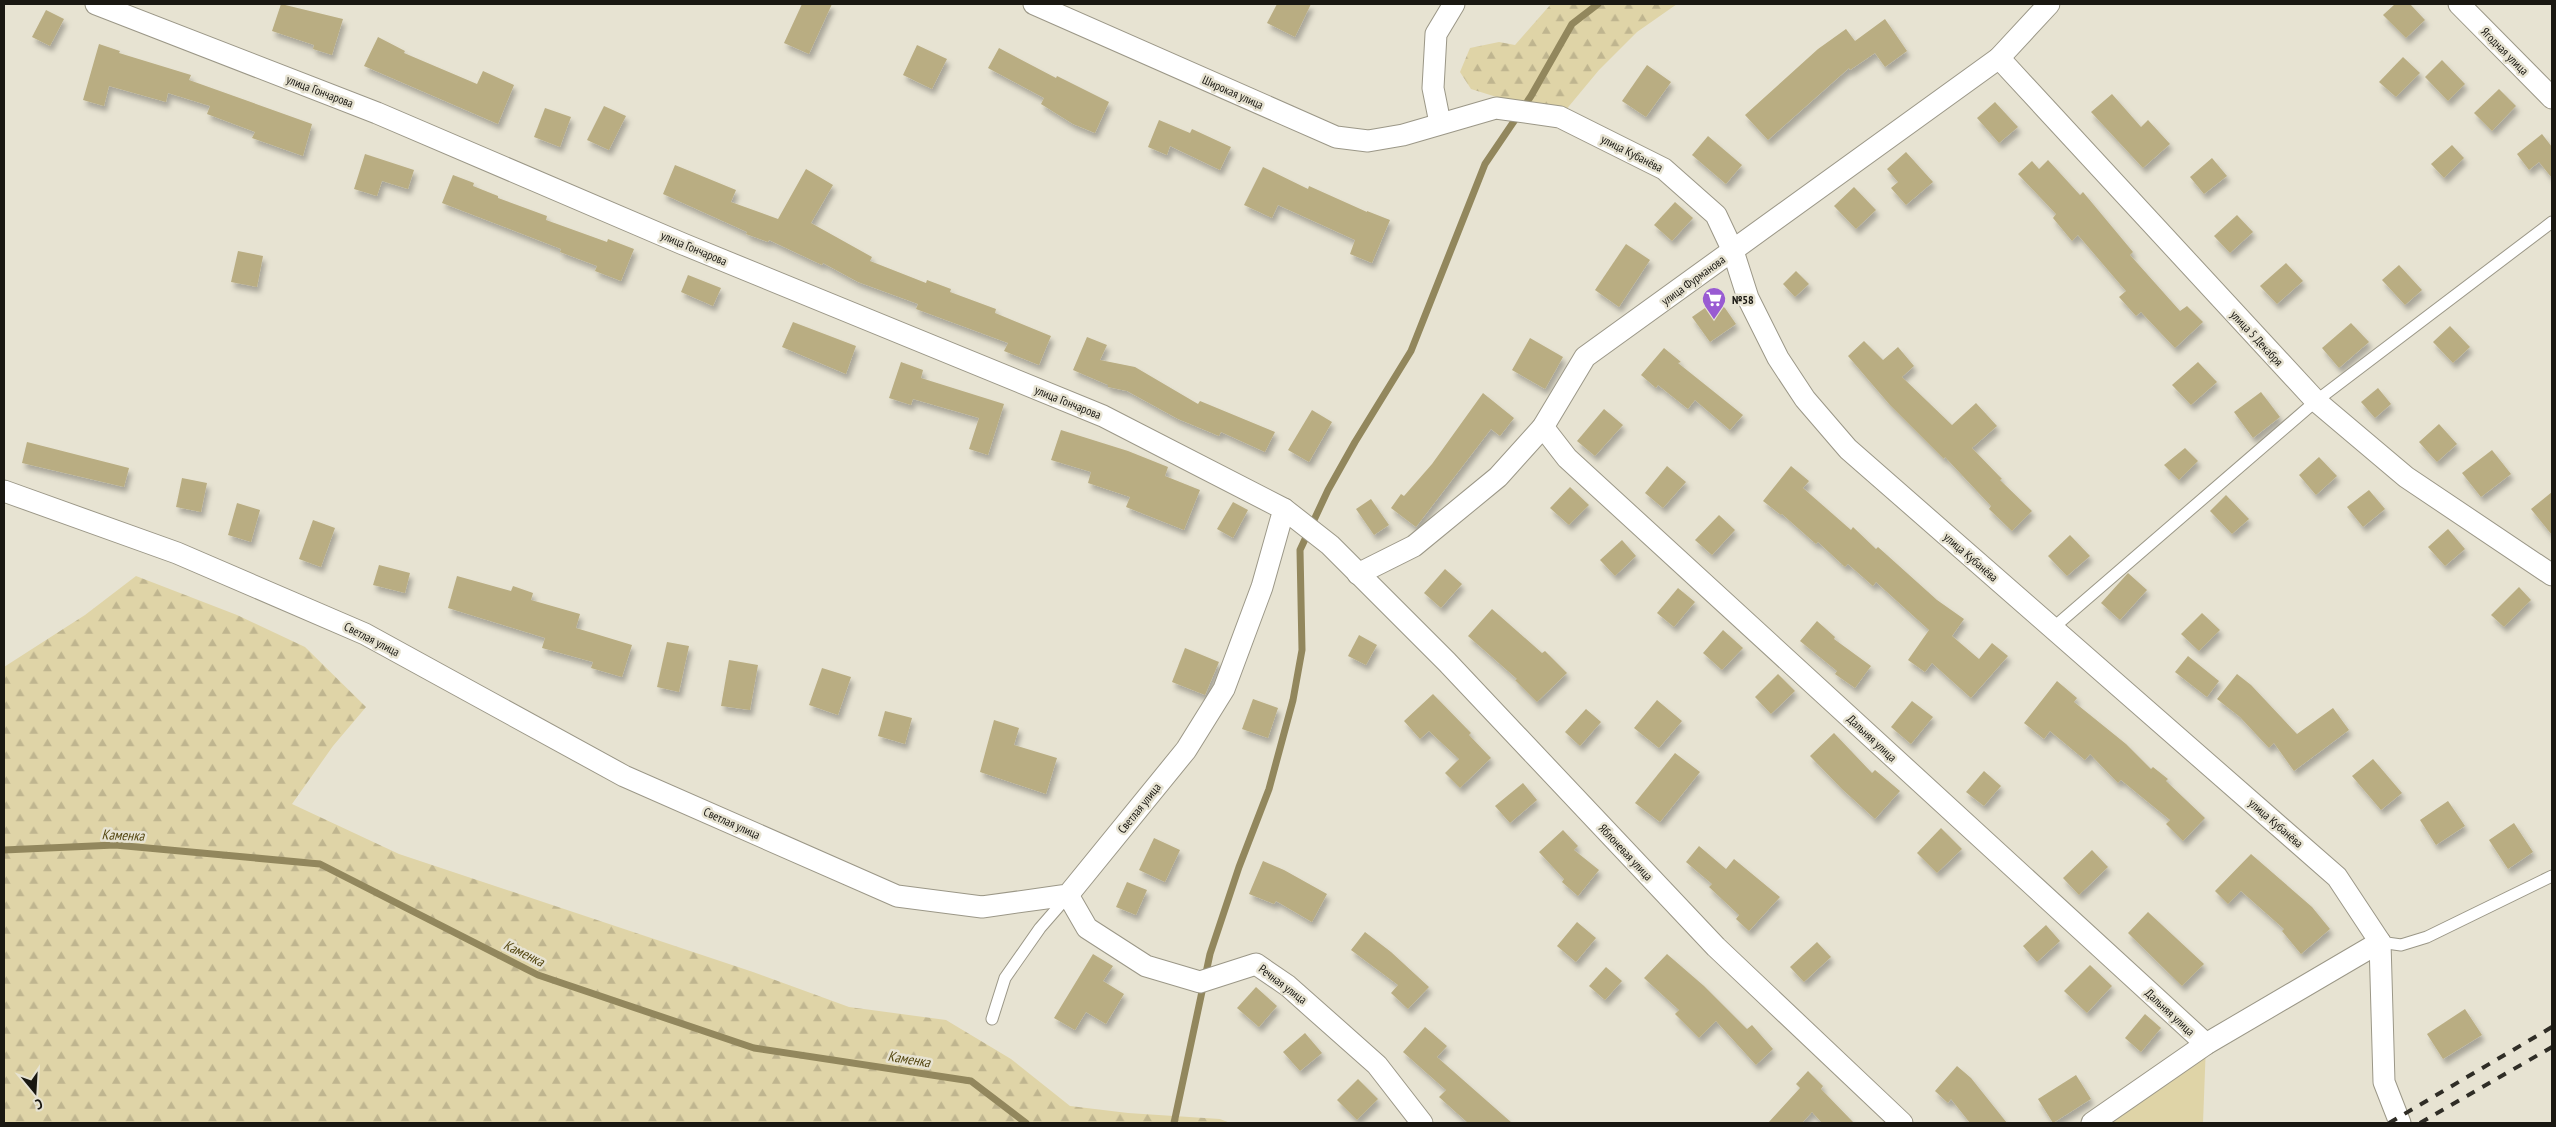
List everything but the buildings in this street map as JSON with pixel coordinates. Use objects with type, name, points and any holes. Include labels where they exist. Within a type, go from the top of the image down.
[{"type":"street","name":"улица Гончарова","points":[[96,4],[377,113],[683,244],[1103,416],[1284,509],[1330,545]]},
{"type":"street","name":"Широкая улица","points":[[1034,4],[1336,136],[1368,141],[1403,134],[1440,123]]},
{"type":"street","points":[[1440,123],[1433,88],[1436,34],[1454,4]]},
{"type":"street","name":"улица Фурманова","points":[[1358,574],[1414,546],[1448,521],[1498,477],[1543,426],[1585,357],[1999,58],[2049,4]]},
{"type":"street","name":"Ягодная улица","points":[[2458,4],[2552,98]]},
{"type":"street","name":"улица 5 Декабря","points":[[1999,58],[2316,401],[2406,477],[2552,575]]},
{"type":"street","name":"улица Кубанёва","points":[[1440,123],[1496,108],[1560,117],[1664,169],[1716,215],[1733,251],[1748,298],[1778,358],[1805,399],[1848,449],[2337,877],[2380,942]]},
{"type":"street","name":"Дальняя улица","points":[[1543,426],[1567,458],[2206,1044]]},
{"type":"street","name":"Светлая улица","points":[[4,491],[178,553],[365,634],[624,776],[898,896],[982,907],[1068,896],[1186,750],[1224,689],[1262,587],[1284,509]]},
{"type":"street","name":"Яблоневая улица","points":[[1330,545],[1446,662],[1716,947],[1902,1123]]},
{"type":"street","name":"Речная улица","points":[[1068,896],[1087,928],[1146,966],[1200,982],[1256,964],[1288,986],[1377,1065],[1422,1123]]},
{"type":"street","points":[[2092,1123],[2206,1044],[2380,942],[2384,1082],[2399,1121]]},
{"type":"lane","points":[[2053,628],[2316,401],[2552,222]]},
{"type":"lane","points":[[2380,942],[2400,945],[2427,937],[2552,876]]},
{"type":"lane","points":[[992,1019],[1005,978],[1040,928],[1068,896]]},
{"type":"green space","points":[[1551,4],[1677,4],[1637,32],[1599,70],[1560,117],[1471,89],[1460,72],[1470,48],[1499,42],[1515,45]]},
{"type":"green space","points":[[136,576],[237,615],[305,647],[366,707],[333,746],[292,804],[399,854],[753,972],[849,1007],[946,1020],[1011,1059],[1070,1106],[1128,1113],[1220,1119],[1230,1123],[4,1123],[4,667],[85,615]]},
{"type":"green space","points":[[2206,1044],[2203,1123],[2092,1123]]},
{"type":"waterway","points":[[1174,1123],[1210,954],[1239,867],[1269,789],[1293,700],[1302,650],[1300,550],[1328,490],[1411,351],[1485,164],[1531,96],[1572,24],[1598,4]]},
{"type":"waterway","name":"Каменка","points":[[4,850],[115,845],[320,864],[538,975],[754,1048],[971,1081],[1026,1123]]},
{"type":"railway","points":[[2389,1123],[2552,1027]]},
{"type":"railway","points":[[2420,1123],[2552,1047]]},
{"type":"place","name":"№58","points":[[1714,320]]}]
